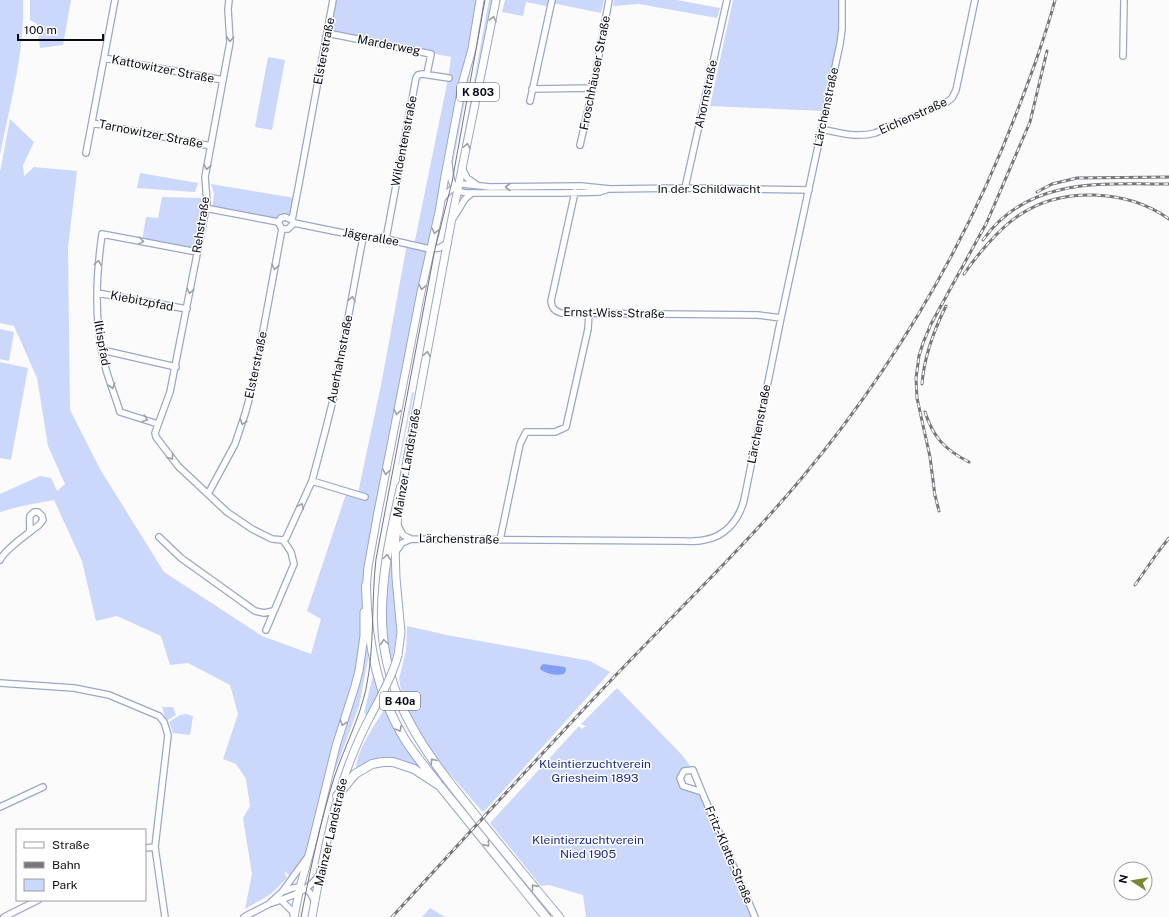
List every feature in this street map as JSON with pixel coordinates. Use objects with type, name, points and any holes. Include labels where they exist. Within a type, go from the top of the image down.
[{"type":"highway","name":"B 40a","points":[[401,487],[388,547],[382,596],[384,642],[388,665],[400,701],[408,722],[432,759],[558,917]]},
{"type":"highway","name":"B 40a","points":[[366,586],[370,645],[379,680],[394,720],[415,753],[462,814],[546,917]]},
{"type":"highway","points":[[337,796],[355,774],[364,768],[383,762],[393,762],[414,770],[440,786],[462,814]]},
{"type":"main road","name":"Mainzer Landstraße","points":[[294,917],[302,890],[336,746],[359,670],[364,636],[366,586],[377,517],[420,292],[441,200],[463,81],[472,49],[480,0]]},
{"type":"main road","name":"Mainzer Landstraße","points":[[312,917],[319,875],[337,796],[354,748],[387,686],[398,655],[401,632],[395,553],[401,487],[448,242],[457,187],[496,0]]},
{"type":"street","points":[[86,153],[115,0]]},
{"type":"street","name":"Rehstraße","points":[[158,424],[170,392],[176,367],[205,208],[207,195],[205,177],[230,42],[228,9],[229,0]]},
{"type":"street","name":"Elsterstraße","points":[[293,221],[333,0]]},
{"type":"street","points":[[530,101],[552,0]]},
{"type":"street","name":"Froschhäuser Straße","points":[[580,145],[593,88],[609,0]]},
{"type":"street","name":"Ahornstraße","points":[[685,188],[727,0]]},
{"type":"street","name":"Lärchenstraße","points":[[398,516],[402,535],[411,539],[703,540],[719,535],[727,530],[739,516],[744,500],[781,318],[840,44],[842,29],[842,0]]},
{"type":"street","name":"Eichenstraße","points":[[821,129],[856,136],[865,136],[876,133],[947,102],[952,98],[956,90],[975,0]]},
{"type":"street","points":[[1123,56],[1124,0]]},
{"type":"street","name":"Marderweg","points":[[327,33],[431,54],[427,74]]},
{"type":"street","name":"Kattowitzer Straße","points":[[104,58],[223,80]]},
{"type":"street","points":[[427,74],[449,78]]},
{"type":"street","name":"Wildentenstraße","points":[[386,240],[416,78],[418,75],[427,74]]},
{"type":"street","points":[[532,89],[593,88]]},
{"type":"street","name":"Tarnowitzer Straße","points":[[92,123],[211,146]]},
{"type":"street","points":[[441,200],[446,194],[457,187],[450,177],[449,156]]},
{"type":"street","points":[[462,168],[467,178],[479,186]]},
{"type":"street","points":[[568,186],[575,192]]},
{"type":"street","name":"In der Schildwacht","points":[[457,187],[568,186],[610,189],[685,188],[809,190]]},
{"type":"street","name":"In der Schildwacht","points":[[457,187],[472,193],[599,192],[610,189]]},
{"type":"street","name":"Ernst-Wiss-Straße","points":[[575,192],[551,301],[556,311],[561,313],[758,315],[781,318]]},
{"type":"street","points":[[451,223],[465,199],[472,193]]},
{"type":"street","points":[[560,193],[570,197],[573,201]]},
{"type":"street","name":"Jägerallee","points":[[205,208],[278,222],[285,217],[293,221],[364,237],[430,249]]},
{"type":"street","points":[[278,222],[282,229],[288,229],[293,221]]},
{"type":"street","name":"Elsterstraße","points":[[208,494],[235,444],[245,414],[282,229]]},
{"type":"street","name":"Iltispfad","points":[[158,424],[120,412],[104,363],[99,334],[97,293],[97,268],[102,234],[197,252]]},
{"type":"street","name":"Auerhahnstraße","points":[[283,540],[286,538],[297,516],[312,481],[332,402],[364,237]]},
{"type":"street","points":[[430,249],[439,248],[448,242]]},
{"type":"street","name":"Kiebitzpfad","points":[[97,293],[187,310]]},
{"type":"street","points":[[500,540],[520,444],[524,435],[526,432],[554,432],[566,427],[588,329],[590,313]]},
{"type":"street","points":[[102,350],[176,367]]},
{"type":"street","points":[[158,424],[155,430],[156,437],[178,466],[227,512],[252,529],[272,539],[283,540],[291,552],[294,564],[266,630]]},
{"type":"street","points":[[312,481],[365,497]]},
{"type":"street","points":[[0,560],[2,556],[29,533]]},
{"type":"street","points":[[159,537],[181,558],[255,611],[264,613],[273,611]]},
{"type":"street","name":"Lärchenstraße","points":[[395,553],[402,543],[411,539]]},
{"type":"street","points":[[0,683],[74,688],[109,695],[162,718],[168,735],[155,847],[165,917]]},
{"type":"street","points":[[0,807],[43,786]]},
{"type":"street","name":"Fritz-Klatte-Straße","points":[[702,792],[755,917]]},
{"type":"street","points":[[146,848],[155,847]]},
{"type":"street","points":[[268,905],[282,892],[303,864],[311,848]]},
{"type":"street","points":[[244,917],[313,884],[319,875]]},
{"type":"street","points":[[282,892],[294,886],[312,895],[315,903]]},
{"type":"street","points":[[281,900],[292,910],[294,917]]},
{"type":"street","points":[[4,917],[36,901]]},
{"type":"green space","points":[[0,0],[23,0],[23,19],[19,58],[0,155]]},
{"type":"green space","points":[[30,0],[71,0],[63,45],[40,48],[37,24],[30,20]]},
{"type":"green space","points":[[333,0],[480,0],[377,517],[362,652],[311,848],[293,878],[284,871],[287,878],[271,894],[245,909],[252,874],[243,818],[250,806],[246,779],[236,764],[223,759],[238,714],[230,685],[188,663],[170,665],[161,636],[117,616],[96,621],[82,561],[54,500],[0,512],[0,494],[40,476],[51,478],[57,491],[65,484],[48,446],[37,378],[14,326],[0,323],[0,172],[10,119],[34,142],[23,165],[24,176],[34,167],[77,171],[68,247],[70,410],[100,469],[164,572],[262,636],[311,654],[321,619],[307,611],[348,488],[358,493],[381,385],[407,244],[414,245],[448,79],[451,57],[327,33]]},
{"type":"green space","points":[[482,0],[484,0],[451,174],[451,167]]},
{"type":"green space","points":[[489,0],[492,0],[456,179]]},
{"type":"green space","points":[[505,0],[604,0],[601,13],[557,4],[546,6],[526,2],[523,16],[502,12]]},
{"type":"green space","points":[[614,0],[677,0],[720,8],[717,18],[639,4],[613,6]]},
{"type":"green space","points":[[733,0],[839,0],[838,42],[822,111],[710,106]]},
{"type":"green space","points":[[268,57],[285,60],[272,130],[255,127]]},
{"type":"green space","points":[[140,173],[198,183],[195,192],[137,188]]},
{"type":"green space","points":[[211,184],[295,198],[292,218],[278,221],[212,208],[214,194]]},
{"type":"green space","points":[[162,197],[202,198],[204,202],[196,249],[192,251],[142,241],[146,217],[158,218]]},
{"type":"green space","points":[[0,329],[14,332],[9,361],[0,359]]},
{"type":"green space","points":[[0,362],[28,368],[11,460],[0,458]]},
{"type":"green space","points":[[412,392],[414,393],[398,465]]},
{"type":"green space","points":[[391,552],[397,633],[391,665],[387,636],[386,606]]},
{"type":"green space","points":[[407,626],[447,635],[590,661],[610,672],[491,804],[484,811],[482,811],[435,757],[423,740],[403,700],[399,679],[406,651]]},
{"type":"green space","points":[[367,646],[368,659],[359,706],[332,779],[335,762]]},
{"type":"green space","points":[[373,675],[379,693],[367,715],[364,713]]},
{"type":"green space","points":[[617,688],[683,756],[693,770],[684,771],[680,778],[683,785],[702,792],[755,917],[586,917],[583,895],[549,885],[541,886],[490,823],[579,726],[582,729],[586,726],[581,724]]},
{"type":"green space","points":[[162,707],[173,707],[176,715],[166,721]]},
{"type":"green space","points":[[385,708],[402,740],[423,770],[404,762],[356,770],[362,747]]},
{"type":"green space","points":[[186,714],[193,716],[190,735],[173,733],[169,722],[180,715]]},
{"type":"green space","points":[[430,908],[445,917],[422,917]]},
{"type":"water","points":[[543,664],[565,667],[566,670],[564,674],[555,675],[542,671],[540,669]]},
{"type":"tram line","points":[[301,917],[324,812],[334,778],[366,689],[371,657],[376,559],[435,249],[452,182],[485,0]]},
{"type":"railway","points":[[392,917],[587,706],[710,579],[779,505],[835,437],[867,394],[925,303],[976,208],[998,159],[1023,95],[1043,41],[1055,0]]},
{"type":"railway","points":[[935,496],[930,457],[917,398],[916,378],[919,356],[931,324],[987,222],[1030,122],[1047,51]]},
{"type":"railway","points":[[1037,192],[1052,184],[1077,178],[1169,177]]},
{"type":"railway","points":[[983,240],[1001,220],[1021,205],[1043,195],[1067,188],[1092,185],[1169,184]]},
{"type":"railway","points":[[964,274],[989,243],[1011,221],[1035,206],[1054,200],[1074,196],[1094,195],[1114,197],[1134,202],[1152,209],[1169,219]]},
{"type":"railway","points":[[922,384],[930,344],[946,306]]},
{"type":"railway","points":[[925,412],[932,429],[941,442],[953,453],[969,462]]},
{"type":"railway","points":[[934,491],[939,511]]},
{"type":"railway","points":[[1135,585],[1169,538]]},
{"type":"park label","name":"Kleintierzuchtverein Griesheim 1893","points":[[595,771]]},
{"type":"park label","name":"Kleintierzuchtverein Nied 1905","points":[[588,847]]}]
